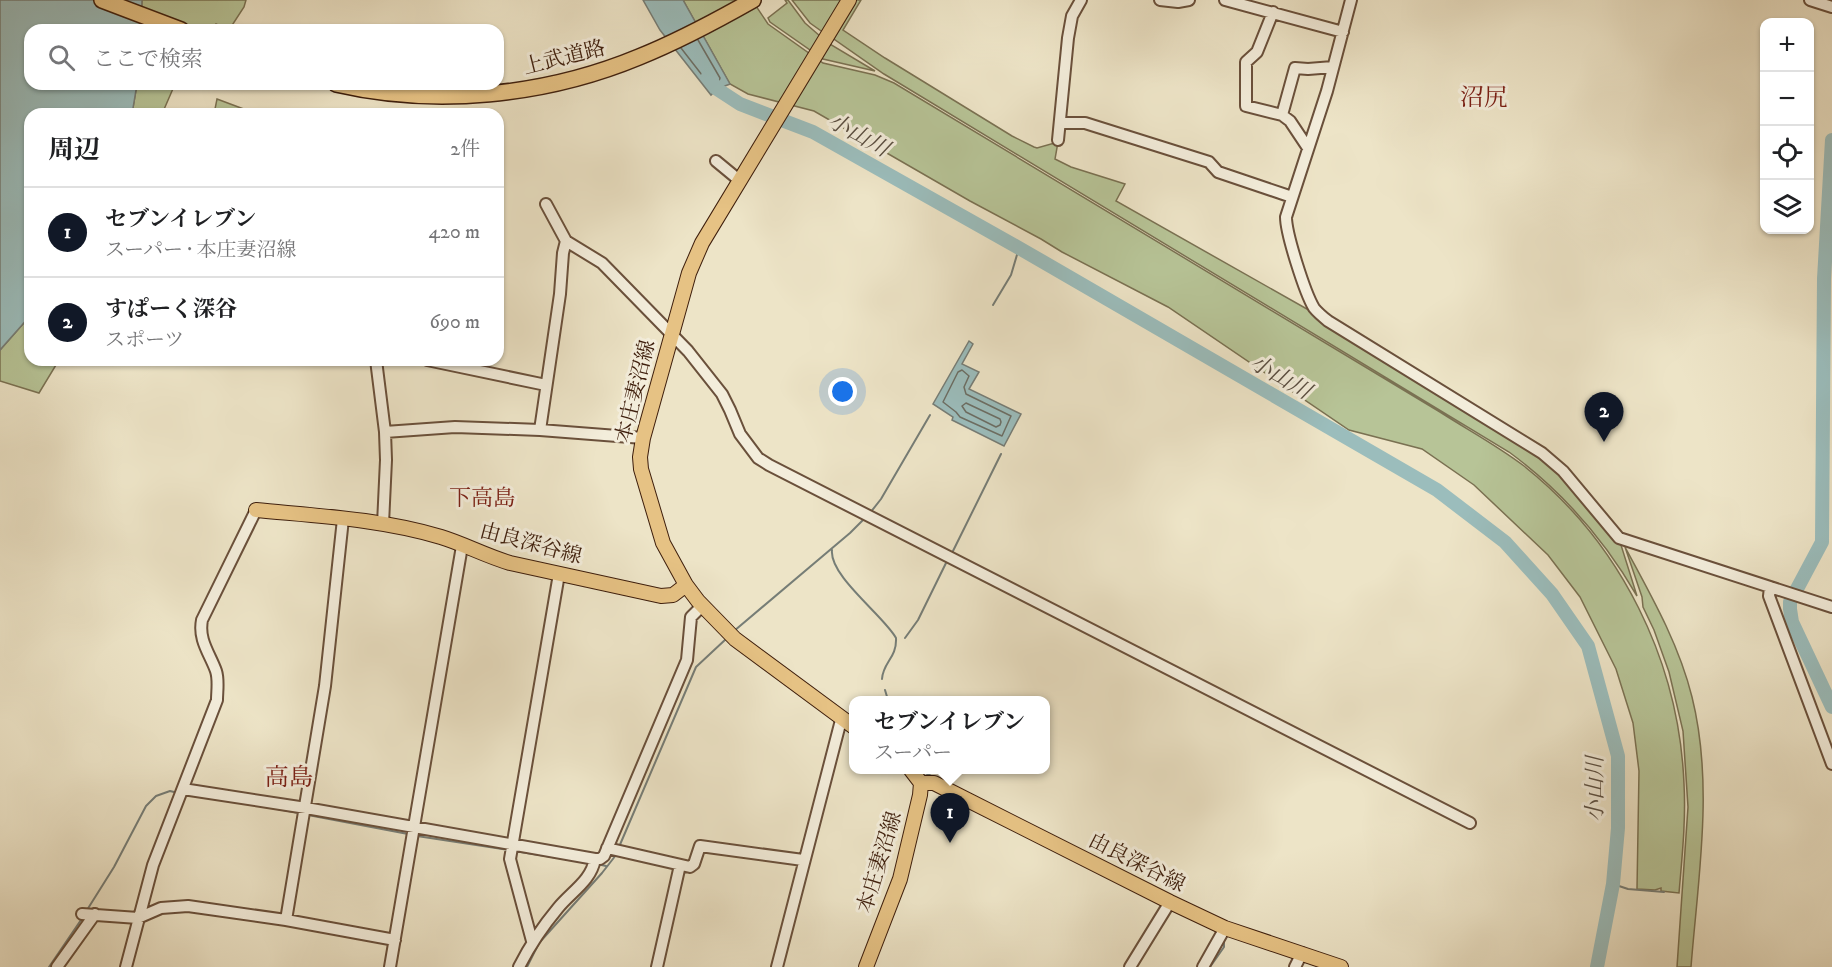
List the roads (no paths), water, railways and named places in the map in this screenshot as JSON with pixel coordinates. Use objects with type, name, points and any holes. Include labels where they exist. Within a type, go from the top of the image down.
[{"type":"highway","points":[[102,0],[165,24]]},
{"type":"highway","name":"上武道路","points":[[371,90],[427,95],[490,93],[547,85],[637,58],[668,45],[753,0]]},
{"type":"main road","name":"本庄妻沼線","points":[[848,723],[735,639],[702,606],[669,558],[657,526],[649,489],[641,469],[640,457],[643,438],[689,273],[710,227],[849,0]]},
{"type":"main road","name":"由良深谷線","points":[[256,510],[383,524],[441,537],[493,558],[661,596],[674,595],[686,585]]},
{"type":"main road","points":[[915,774],[921,783]]},
{"type":"main road","name":"本庄妻沼線","points":[[866,967],[900,879],[921,783]]},
{"type":"main road","name":"由良深谷線","points":[[921,783],[934,783],[1225,928],[1341,967]]},
{"type":"street","points":[[1058,140],[1068,38],[1072,16],[1081,0]]},
{"type":"street","points":[[1160,0],[1178,2],[1189,0]]},
{"type":"street","points":[[1225,0],[1343,32]]},
{"type":"street","points":[[1351,0],[1334,67],[1286,217],[1287,229],[1311,302],[1320,314],[1542,453],[1563,471],[1619,538],[1832,607]]},
{"type":"street","points":[[1810,0],[1832,7]]},
{"type":"street","points":[[1273,12],[1257,52],[1246,62],[1246,106],[1282,115],[1290,120],[1308,148]]},
{"type":"street","points":[[1282,115],[1295,68],[1334,67]]},
{"type":"street","points":[[1060,123],[1085,123],[1209,162],[1218,172],[1292,197]]},
{"type":"street","points":[[716,161],[741,176]]},
{"type":"street","points":[[546,204],[566,242],[602,263],[672,333],[701,366],[722,394],[740,434],[758,458],[867,516],[1470,823]]},
{"type":"street","points":[[540,430],[566,242]]},
{"type":"street","points":[[377,366],[385,432],[383,524]]},
{"type":"street","points":[[456,366],[546,385]]},
{"type":"street","points":[[385,432],[455,427],[540,430],[643,438]]},
{"type":"street","points":[[128,966],[138,918],[153,865],[217,700],[217,673],[205,650],[202,620],[256,510]]},
{"type":"street","points":[[286,920],[325,686],[343,519]]},
{"type":"street","points":[[390,967],[462,546]]},
{"type":"street","points":[[532,940],[512,866],[512,849],[559,574]]},
{"type":"street","points":[[1770,587],[1769,596],[1832,764]]},
{"type":"street","points":[[519,967],[532,940],[560,906],[590,876],[594,863],[602,858],[687,660],[691,617],[702,606]]},
{"type":"street","points":[[777,967],[840,724],[848,723]]},
{"type":"street","points":[[183,789],[306,808],[413,832],[594,863]]},
{"type":"street","points":[[607,848],[690,867],[694,864],[700,846],[803,860]]},
{"type":"street","points":[[657,967],[680,865]]},
{"type":"street","points":[[1130,967],[1170,902]]},
{"type":"street","points":[[57,967],[89,914],[138,918],[161,908],[188,906],[286,920],[395,940]]},
{"type":"street","points":[[1203,967],[1225,928]]},
{"type":"street","points":[[1295,967],[1302,953]]},
{"type":"water","points":[[0,0],[142,0],[141,24],[24,24],[24,90],[136,90],[133,108],[24,108],[24,323],[0,350]]},
{"type":"water","points":[[643,0],[683,0],[730,84],[717,89],[711,95],[660,30]]},
{"type":"water","points":[[969,341],[973,344],[962,364],[979,372],[969,389],[1021,414],[1004,446],[952,420],[953,417],[933,404]]},
{"type":"waterway","name":"小山川","points":[[708,76],[717,89],[740,104],[813,132],[1019,248],[1437,490],[1505,542],[1552,594],[1588,646],[1618,756],[1618,828],[1613,884],[1597,967]]},
{"type":"waterway","points":[[1832,140],[1824,279],[1822,542],[1790,602],[1792,622],[1832,707]]},
{"type":"waterway","points":[[993,305],[1011,275],[1019,248]]},
{"type":"waterway","points":[[870,513],[881,499],[930,415]]},
{"type":"waterway","points":[[952,553],[1001,454]]},
{"type":"waterway","points":[[734,631],[866,517]]},
{"type":"waterway","points":[[832,550],[833,560],[839,572],[896,638],[896,645],[882,679]]},
{"type":"waterway","points":[[905,638],[918,620],[946,563]]},
{"type":"waterway","points":[[619,847],[696,667],[726,639]]},
{"type":"waterway","points":[[885,690],[887,696]]},
{"type":"waterway","points":[[927,774],[933,777]]},
{"type":"waterway","points":[[87,910],[114,867],[146,806],[156,796],[170,791],[178,793]]},
{"type":"waterway","points":[[272,808],[299,813]]},
{"type":"waterway","points":[[308,815],[408,834]]},
{"type":"waterway","points":[[417,836],[509,850]]},
{"type":"waterway","points":[[514,851],[571,860]]},
{"type":"waterway","points":[[527,967],[539,943],[616,855]]},
{"type":"waterway","points":[[597,864],[606,866]]},
{"type":"waterway","points":[[1613,884],[1628,889],[1664,892]]},
{"type":"waterway","points":[[49,967],[83,917]]},
{"type":"waterway","points":[[1210,967],[1224,947],[1224,940]]},
{"type":"place","name":"すぱーく深谷","points":[[1604,442]]},
{"type":"place","name":"セブンイレブン","points":[[950,843]]},
{"type":"district","name":"沼尻","points":[[1484,97]]},
{"type":"district","name":"下高島","points":[[482,497]]},
{"type":"district","name":"高島","points":[[289,777]]}]
